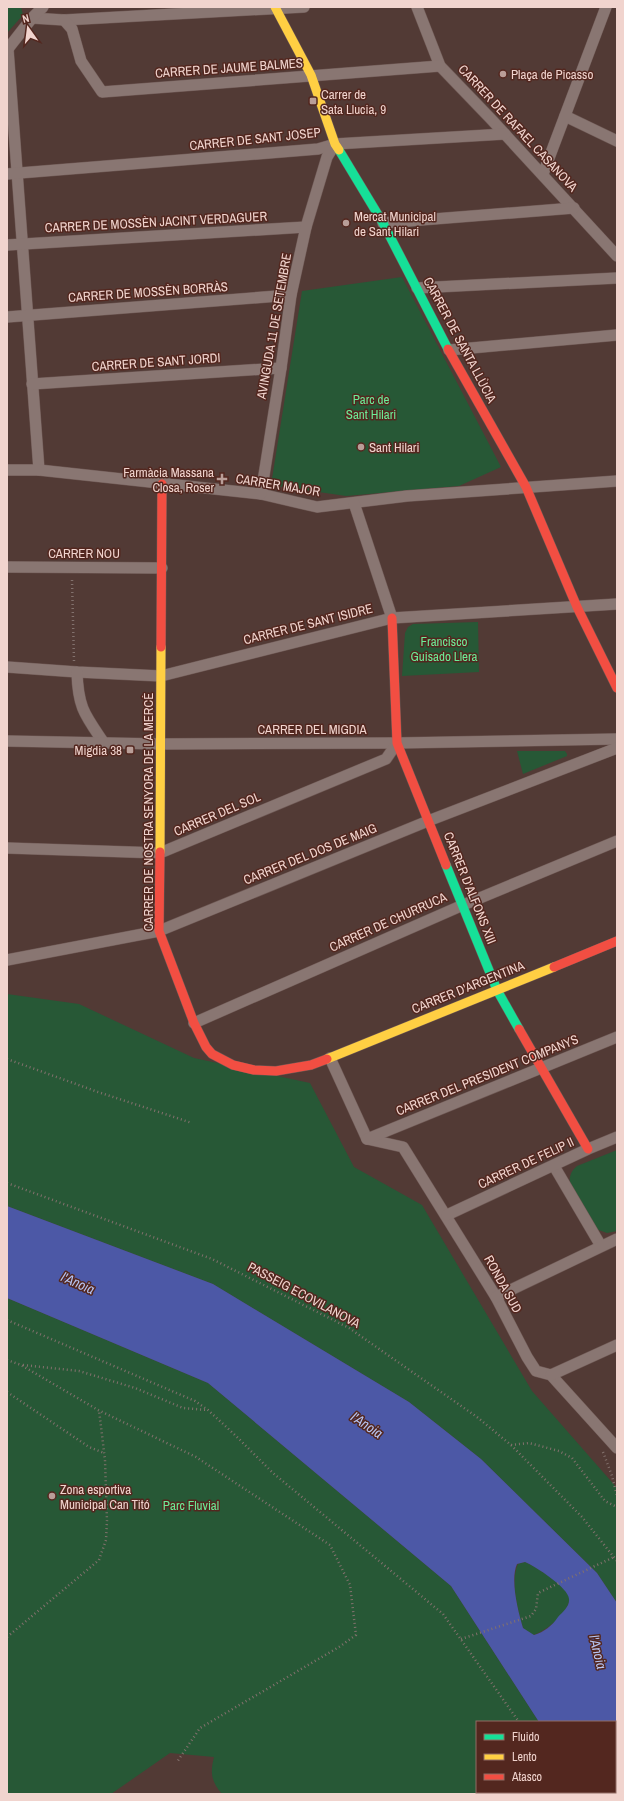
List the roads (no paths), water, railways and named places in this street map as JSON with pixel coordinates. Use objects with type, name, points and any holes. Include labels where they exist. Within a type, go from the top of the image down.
[{"type":"street","points":[[38,7],[32,18],[7,50],[12,174],[22,243],[26,316],[39,470]]},
{"type":"street","points":[[32,18],[44,7]]},
{"type":"street","points":[[32,18],[64,20],[161,10],[304,7]]},
{"type":"street","name":"CARRER DE RAFAEL CASANOVA","points":[[417,7],[440,66],[543,174],[617,256]]},
{"type":"street","points":[[543,174],[606,7]]},
{"type":"street","name":"CARRER DE SANTA LLÙCIA","points":[[275,8],[311,76],[335,144],[383,223],[449,350],[526,487],[577,607],[617,688]]},
{"type":"street","name":"CARRER DE JAUME BALMES","points":[[64,20],[72,29],[81,61],[102,92],[440,66]]},
{"type":"street","points":[[565,116],[617,140]]},
{"type":"street","name":"CARRER DE SANT JOSEP","points":[[12,174],[318,149],[335,144],[505,134]]},
{"type":"street","name":"AVINGUDA 11 DE SETEMBRE","points":[[260,494],[281,368],[291,295],[306,227],[327,157],[335,144]]},
{"type":"street","points":[[383,223],[574,208]]},
{"type":"street","name":"CARRER DE MOSSÈN JACINT VERDAGUER","points":[[7,245],[306,227]]},
{"type":"street","points":[[417,288],[617,278]]},
{"type":"street","name":"CARRER DE MOSSÈN BORRÀS","points":[[7,317],[291,295]]},
{"type":"street","points":[[449,350],[617,334]]},
{"type":"street","name":"CARRER DE SANT JORDI","points":[[32,384],[281,368]]},
{"type":"street","name":"CARRER MAJOR","points":[[7,470],[39,470],[260,494],[317,507],[407,496],[617,482]]},
{"type":"street","name":"CARRER DE NOSTRA SENYORA DE LA MERCÈ","points":[[162,484],[159,931],[194,1023],[206,1047],[212,1054],[233,1065],[254,1070],[276,1071],[311,1065],[330,1058]]},
{"type":"street","points":[[354,503],[392,618]]},
{"type":"street","name":"CARRER NOU","points":[[7,567],[162,568]]},
{"type":"street","name":"CARRER DE SANT ISIDRE","points":[[7,667],[161,676],[392,618],[617,604]]},
{"type":"street","name":"CARRER D'ALFONS XIII","points":[[392,618],[396,743],[497,990],[588,1149]]},
{"type":"street","points":[[77,672],[77,691],[80,704],[86,718],[104,743]]},
{"type":"street","name":"CARRER DEL MIGDIA","points":[[7,741],[160,744],[396,743],[617,739]]},
{"type":"street","name":"CARRER DEL SOL","points":[[7,848],[160,853],[386,759],[396,743]]},
{"type":"street","name":"CARRER DEL DOS DE MAIG","points":[[7,960],[159,931],[428,821],[617,748]]},
{"type":"street","name":"CARRER DE CHURRUCA","points":[[194,1023],[463,905],[617,841]]},
{"type":"street","name":"CARRER D'ARGENTINA","points":[[330,1058],[617,941]]},
{"type":"street","name":"CARRER DEL PRESIDENT COMPANYS","points":[[367,1139],[617,1037]]},
{"type":"street","points":[[330,1058],[367,1139]]},
{"type":"street","name":"CARRER DE FELIP II","points":[[447,1215],[617,1137]]},
{"type":"street","name":"RONDA SUD","points":[[367,1139],[403,1147],[447,1215],[496,1297],[527,1357],[536,1371],[551,1376],[616,1446]]},
{"type":"street","points":[[554,1166],[601,1246]]},
{"type":"street","points":[[496,1297],[617,1239]]},
{"type":"street","points":[[551,1376],[617,1345]]},
{"type":"water","name":"l'Anoia","points":[[7,1206],[213,1284],[409,1402],[481,1459],[597,1573],[617,1603],[617,1794],[582,1793],[616,1793],[616,1721],[538,1721],[451,1586],[208,1383],[7,1298]],"holes":[[[525,1562],[543,1573],[564,1589],[568,1594],[569,1602],[564,1611],[550,1626],[534,1635],[523,1628],[517,1604],[514,1578],[515,1571],[517,1564]]]},
{"type":"place","name":"Plaça de Picasso","points":[[503,74]]},
{"type":"place","name":"Carrer de Sata Llucia, 9","points":[[313,101]]},
{"type":"place","name":"Mercat Municipal de Sant Hilari","points":[[346,223]]},
{"type":"place","name":"Sant Hilari","points":[[361,447]]},
{"type":"place","name":"Farmàcia Massana Closa, Roser","points":[[222,479]]},
{"type":"place","name":"Migdia 38","points":[[130,750]]},
{"type":"place","name":"Zona esportiva Municipal Can Titó","points":[[52,1496]]},
{"type":"park label","name":"Parc de Sant Hilari","points":[[371,406]]},
{"type":"park label","name":"Francisco Guisado Llera","points":[[444,648]]},
{"type":"park label","name":"Parc Fluvial","points":[[191,1505]]}]
